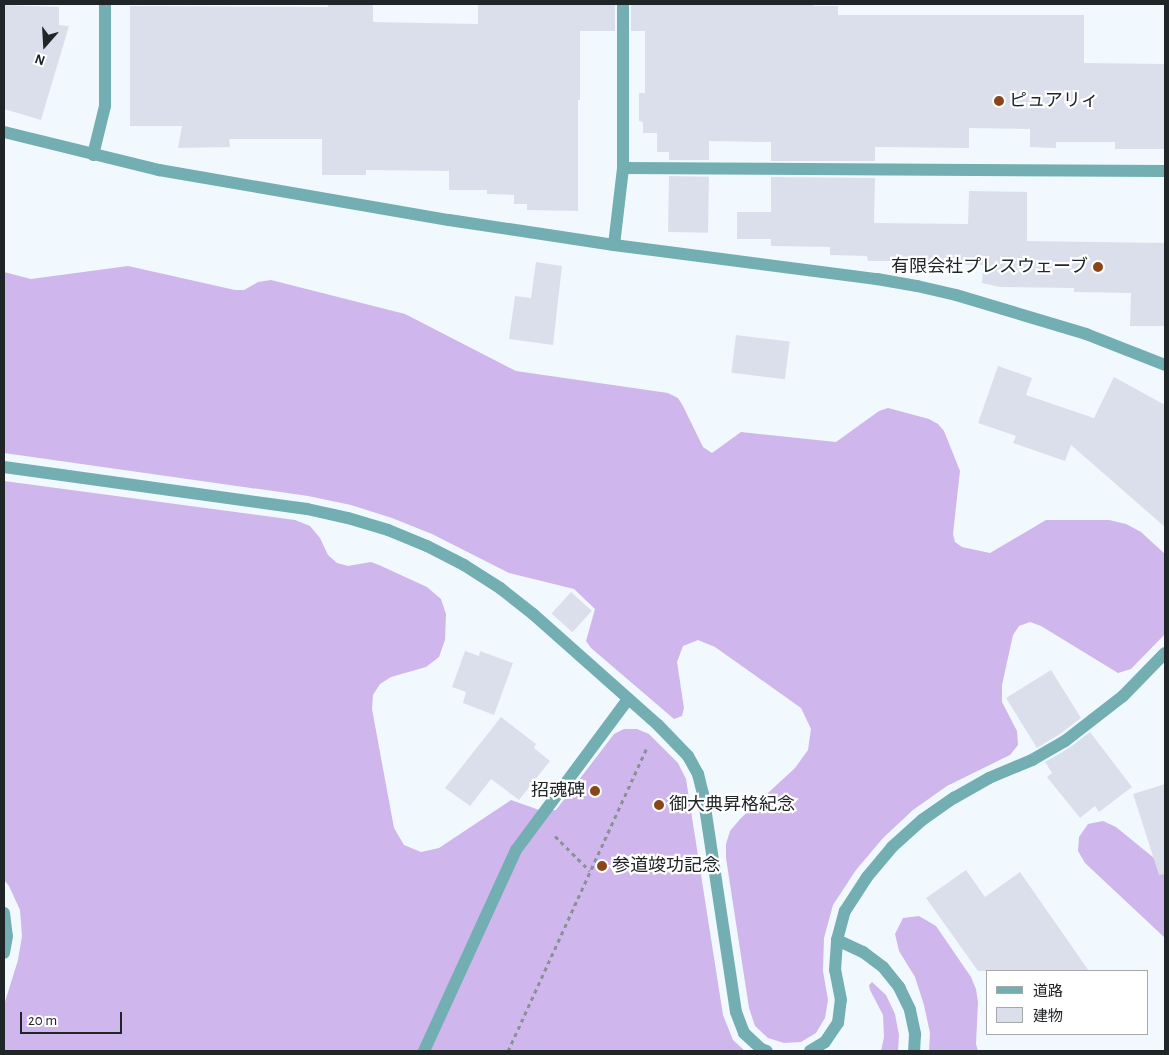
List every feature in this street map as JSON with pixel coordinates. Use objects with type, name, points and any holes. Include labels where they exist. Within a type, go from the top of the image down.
[{"type":"street","points":[[93,155],[105,106],[105,4]]},
{"type":"street","points":[[614,245],[623,168],[623,4]]},
{"type":"street","points":[[4,132],[93,155],[212,180],[449,220],[614,245],[917,286],[956,295],[1086,334],[1165,366]]},
{"type":"street","points":[[623,168],[1165,171]]},
{"type":"street","points":[[4,467],[306,509],[388,530],[427,546],[464,565],[500,588],[533,614],[675,740],[688,756],[698,774],[703,794],[736,1012],[744,1033],[761,1049],[767,1051]]},
{"type":"street","points":[[810,1051],[825,1042],[838,1023],[841,1000],[835,970],[837,940],[845,911],[867,877],[892,847],[922,820],[954,798],[989,778],[1032,760],[1065,741],[1123,696],[1165,652]]},
{"type":"street","points":[[424,1051],[516,850],[628,699]]},
{"type":"street","points":[[4,913],[7,936],[4,953]]},
{"type":"street","points":[[837,940],[863,952],[883,967],[899,987],[910,1010],[915,1034],[914,1051]]},
{"type":"path","points":[[508,1051],[648,746]]},
{"type":"path","points":[[538,820],[590,871]]},
{"type":"shaded area","points":[[128,266],[235,290],[244,290],[258,282],[271,280],[405,314],[516,371],[668,393],[678,398],[703,447],[712,453],[741,432],[836,442],[879,411],[888,408],[929,419],[938,424],[944,431],[960,471],[953,534],[955,542],[962,547],[990,553],[1046,520],[1109,520],[1126,524],[1141,532],[1165,554],[1165,634],[1131,669],[1118,673],[1041,626],[1030,622],[1019,626],[1013,635],[1002,685],[1002,702],[1017,731],[1018,745],[1010,755],[947,786],[913,810],[883,838],[856,870],[833,905],[824,938],[823,971],[828,1000],[825,1018],[816,1033],[801,1042],[784,1043],[768,1038],[755,1026],[749,1008],[726,858],[726,844],[730,831],[741,818],[795,768],[808,750],[811,729],[801,708],[715,647],[698,640],[683,646],[677,662],[684,708],[682,716],[674,719],[591,648],[586,641],[595,609],[574,589],[509,573],[432,534],[392,518],[351,505],[308,496],[4,453],[4,272],[31,279]]},
{"type":"shaded area","points":[[4,481],[295,520],[310,526],[320,538],[328,555],[337,563],[348,566],[371,562],[427,587],[441,599],[446,614],[445,640],[439,657],[426,667],[391,677],[380,684],[373,695],[372,709],[394,828],[404,845],[421,852],[439,848],[511,800],[542,811],[556,810],[614,734],[624,729],[637,729],[649,734],[678,763],[686,779],[723,1015],[733,1040],[745,1051],[4,1051],[4,1005],[18,960],[22,936],[20,910],[9,886],[4,880]]},
{"type":"shaded area","points":[[1103,821],[1116,827],[1165,867],[1165,938],[1085,863],[1078,851],[1079,837],[1088,824]]},
{"type":"shaded area","points":[[919,916],[936,926],[971,977],[976,989],[978,1002],[976,1044],[978,1051],[929,1051],[930,1033],[924,1005],[915,977],[899,951],[895,934],[903,918]]},
{"type":"shaded area","points":[[872,982],[886,995],[895,1014],[899,1035],[898,1051],[881,1051],[884,1037],[883,1015],[870,990],[869,985]]},
{"type":"building","points":[[478,4],[615,4],[615,31],[580,31],[578,211],[527,210],[527,204],[514,204],[514,195],[487,194],[487,190],[449,190],[449,171],[366,170],[366,175],[322,175],[322,139],[229,139],[230,147],[178,148],[182,126],[130,126],[130,6],[328,7],[328,5],[373,5],[373,22],[478,24]]},
{"type":"building","points":[[631,4],[814,4],[814,6],[838,6],[838,15],[1084,15],[1084,63],[1165,64],[1165,149],[1115,149],[1115,142],[1056,142],[1056,148],[1030,147],[1030,129],[969,128],[969,148],[875,147],[875,161],[771,161],[771,142],[709,141],[709,160],[669,160],[669,152],[657,152],[657,133],[643,133],[643,122],[639,121],[639,93],[645,93],[645,31],[631,31]]},
{"type":"building","points":[[4,5],[59,7],[59,25],[69,26],[41,120],[4,109]]},
{"type":"building","points":[[669,176],[709,177],[708,233],[668,232]]},
{"type":"building","points":[[771,177],[875,178],[874,223],[968,224],[969,191],[1027,192],[1027,241],[1165,243],[1165,326],[1130,326],[1131,293],[1074,292],[1074,288],[1000,287],[982,283],[983,265],[905,264],[905,261],[868,261],[867,256],[830,255],[830,247],[771,246],[771,239],[737,239],[737,212],[771,212]]},
{"type":"building","points":[[536,262],[562,266],[553,345],[509,339],[515,296],[531,298]]},
{"type":"building","points":[[736,335],[790,342],[785,379],[731,373]]},
{"type":"building","points":[[998,366],[1032,378],[1026,395],[1094,418],[1114,377],[1165,405],[1165,527],[1071,445],[1065,461],[1013,443],[1016,436],[978,423]]},
{"type":"building","points":[[571,592],[592,611],[572,632],[552,614]]},
{"type":"building","points":[[465,651],[479,656],[480,651],[513,663],[494,715],[463,703],[466,692],[452,687]]},
{"type":"building","points":[[1051,670],[1081,718],[1037,748],[1006,698]]},
{"type":"building","points":[[501,717],[536,744],[534,748],[550,761],[519,800],[491,779],[470,806],[445,788]]},
{"type":"building","points":[[1090,732],[1132,787],[1099,812],[1095,806],[1080,818],[1047,777],[1052,773],[1045,762],[1069,748]]},
{"type":"building","points":[[1165,784],[1165,874],[1159,875],[1133,794]]},
{"type":"building","points":[[966,870],[985,897],[1020,872],[1088,970],[978,971],[926,898]]},
{"type":"place","name":"ピュアリィ","points":[[999,101]]},
{"type":"place","name":"有限会社プレスウェーブ","points":[[1098,267]]},
{"type":"place","name":"招魂碑","points":[[595,791]]},
{"type":"place","name":"御大典昇格紀念","points":[[659,805]]},
{"type":"place","name":"参道竣功記念","points":[[602,866]]}]
